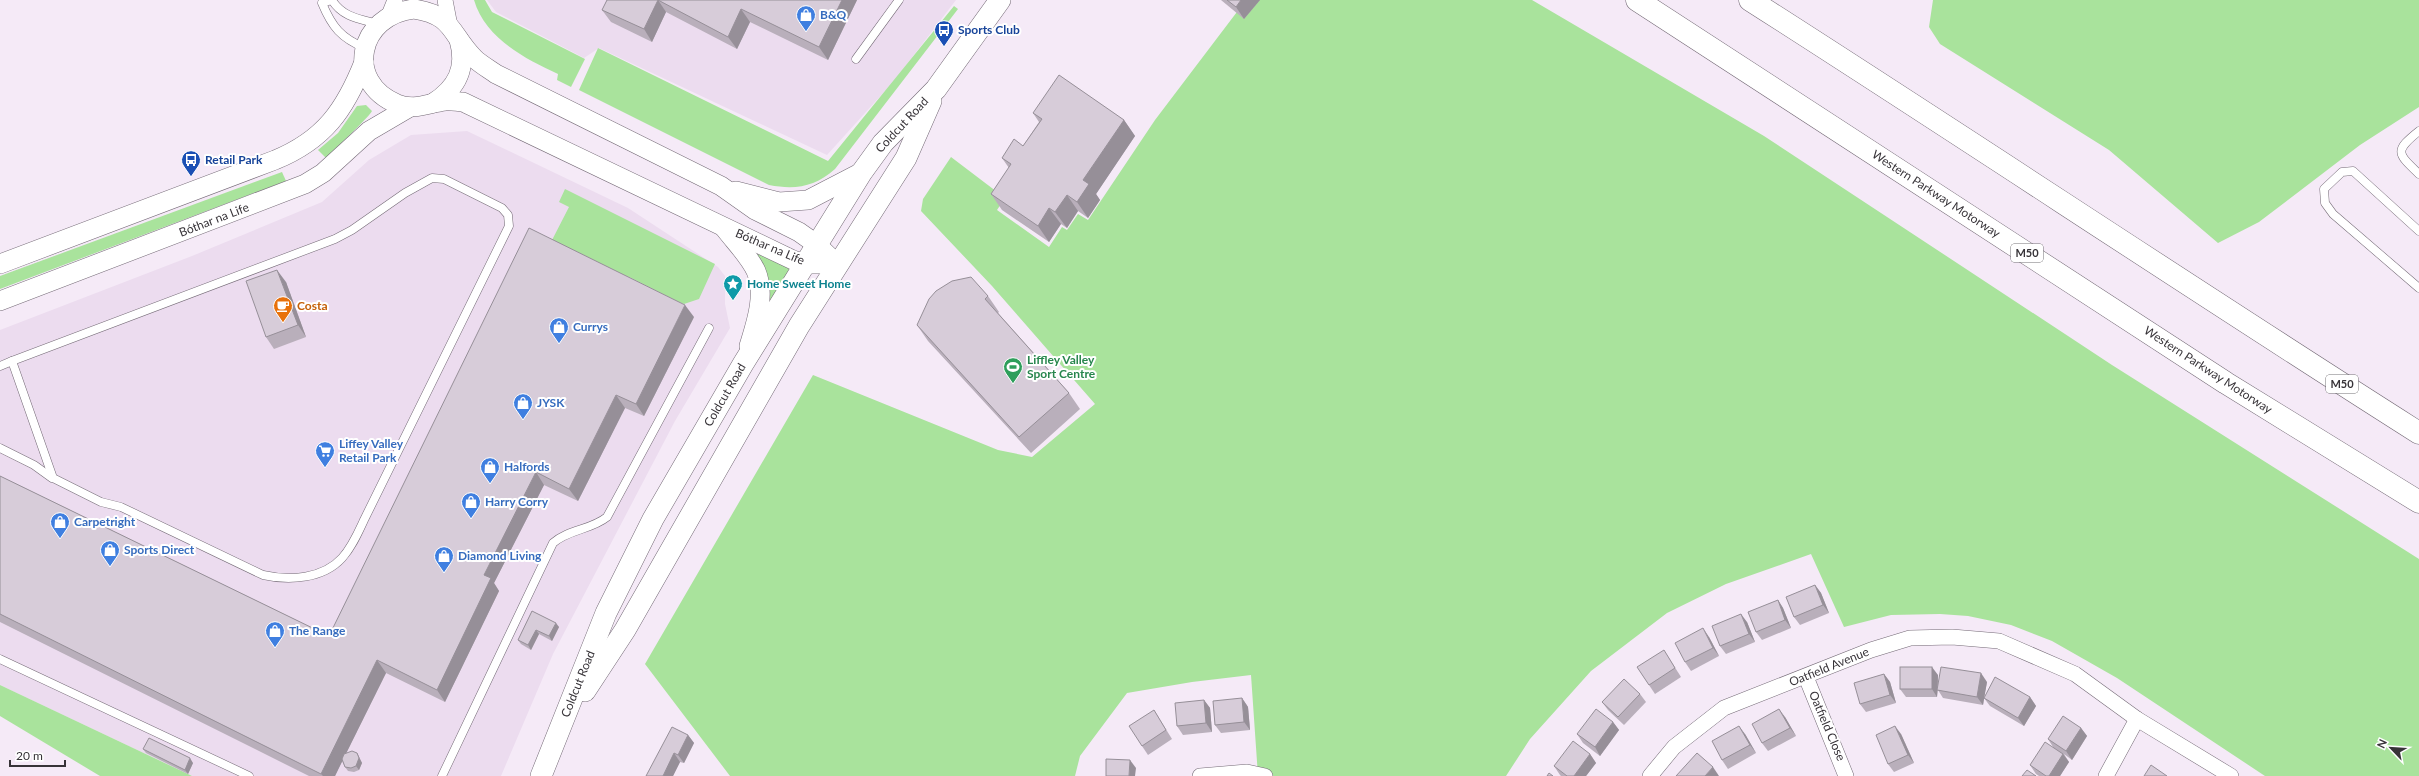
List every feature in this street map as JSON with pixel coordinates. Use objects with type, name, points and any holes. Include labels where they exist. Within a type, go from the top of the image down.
[{"type":"highway","name":"Western Parkway Motorway","points":[[1637,0],[2220,378],[2419,502]]},
{"type":"highway","name":"M50","points":[[1750,0],[1978,146],[2265,335],[2419,433]]},
{"type":"main road","name":"Coldcut Road","points":[[541,776],[615,596],[653,519],[743,364],[816,244],[825,234],[862,172],[883,143],[936,90],[1000,0]]},
{"type":"main road","name":"Coldcut Road","points":[[560,730],[625,630],[798,326],[906,158],[936,90]]},
{"type":"street","points":[[445,0],[454,31]]},
{"type":"street","name":"Bóthar na Life","points":[[387,13],[408,10],[428,11],[440,17],[454,31],[474,58],[496,74],[721,186],[755,210],[799,232],[816,244],[837,264]]},
{"type":"street","points":[[0,264],[275,160],[303,147],[333,120],[341,110],[354,87],[370,35],[387,13]]},
{"type":"street","name":"Bóthar na Life","points":[[432,104],[446,95],[456,83],[462,68],[462,52],[454,31]]},
{"type":"street","name":"Bóthar na Life","points":[[364,55],[367,76],[375,89],[386,99],[399,105],[410,107],[447,100],[464,102],[724,228],[805,264],[837,264]]},
{"type":"street","name":"Bóthar na Life","points":[[0,301],[305,184],[324,173],[369,131],[410,107]]},
{"type":"street","points":[[721,186],[778,202],[805,201],[862,172]]},
{"type":"street","points":[[724,228],[756,272],[760,290],[758,317],[743,364]]},
{"type":"street","name":"Oatfield Avenue","points":[[1650,776],[1674,748],[1724,708],[1806,677],[1847,658],[1910,638],[1952,637],[1999,641],[2075,674],[2137,719],[2231,776]]},
{"type":"street","name":"Oatfield Close","points":[[1806,677],[1846,776]]},
{"type":"street","points":[[2106,776],[2137,719]]},
{"type":"street","points":[[1200,776],[1248,772],[1265,776]]},
{"type":"lane","points":[[364,55],[347,40],[332,23],[322,3],[332,0],[341,12],[350,17],[387,13]]},
{"type":"lane","points":[[856,59],[899,0]]},
{"type":"lane","points":[[2419,131],[2403,144],[2401,150],[2404,160],[2419,174]]},
{"type":"lane","points":[[2419,231],[2353,171],[2342,172],[2324,190],[2325,203],[2333,214],[2419,288]]},
{"type":"lane","points":[[0,366],[335,239],[358,226],[426,180],[436,178],[444,179],[488,200],[502,208],[508,215],[509,226],[506,234],[354,541],[342,558],[328,569],[298,578],[284,579],[263,575],[121,507],[101,502],[52,478],[34,465],[0,448]]},
{"type":"lane","points":[[442,776],[553,543],[562,535],[600,523],[607,517],[709,328]]},
{"type":"lane","points":[[12,361],[52,478]]},
{"type":"lane","points":[[0,659],[249,776]]},
{"type":"shaded area","points":[[487,0],[956,0],[894,81],[827,155],[599,48],[584,58],[496,12]]},
{"type":"shaded area","name":"Liffey Valley Retail Park","points":[[467,131],[628,208],[718,267],[725,276],[725,304],[730,328],[675,421],[553,654],[501,776],[192,776],[0,685],[0,330],[192,256],[322,202],[369,160],[411,135]]},
{"type":"green space","points":[[474,0],[485,0],[492,12],[585,59],[571,87],[557,80],[558,74],[532,61],[508,46],[487,25],[479,13]]},
{"type":"green space","points":[[1246,0],[1532,0],[1764,136],[2112,365],[2419,559],[2419,776],[2265,776],[2117,678],[2052,641],[2011,625],[1968,616],[1940,614],[1891,615],[1844,627],[1811,554],[1726,584],[1667,613],[1591,671],[1530,739],[1506,776],[1258,776],[1251,675],[1192,682],[1127,693],[1080,756],[1075,776],[730,776],[645,664],[813,375],[998,450],[1032,457],[1095,404],[992,286],[921,211],[923,199],[951,157],[1005,198],[997,210],[1049,247],[1062,227],[1067,230],[1078,214],[1088,220],[1155,120]]},
{"type":"green space","points":[[1933,0],[2419,0],[2419,107],[2360,145],[2259,222],[2218,243],[2109,150],[1940,44],[1929,27]]},
{"type":"green space","points":[[954,6],[958,9],[835,169],[820,180],[804,186],[787,187],[769,185],[579,90],[598,48],[828,161]]},
{"type":"green space","points":[[366,105],[372,111],[326,158],[318,150],[338,133],[357,106]]},
{"type":"green space","points":[[282,172],[286,181],[0,289],[0,276]]},
{"type":"green space","points":[[565,189],[715,264],[699,299],[684,304],[631,278],[550,244],[569,207],[559,202]]},
{"type":"green space","points":[[755,248],[793,270],[770,307],[767,278]]},
{"type":"green space","points":[[0,685],[192,776],[100,776],[0,716]]},
{"type":"building","points":[[607,0],[658,0],[644,29],[602,10]]},
{"type":"building","points":[[658,0],[842,0],[819,47],[741,9],[728,37]]},
{"type":"building","points":[[1227,0],[1241,0],[1236,7]]},
{"type":"building","points":[[1059,75],[1124,120],[1083,180],[1089,184],[1077,202],[1067,195],[1055,212],[1049,208],[1038,226],[991,194],[1011,164],[1002,158],[1014,139],[1023,146],[1042,119],[1033,113]]},
{"type":"building","points":[[529,228],[685,305],[636,404],[616,395],[569,489],[536,472],[484,575],[491,578],[437,690],[377,660],[321,774],[0,614],[0,476],[329,636]]},
{"type":"building","name":"Costa","points":[[277,270],[298,325],[266,337],[246,281]]},
{"type":"building","name":"Liffley Valley Sport Centre","points":[[971,277],[988,296],[985,299],[1069,393],[1019,437],[917,325],[929,299],[936,291],[952,281]]},
{"type":"building","points":[[1815,585],[1823,605],[1794,617],[1786,597]]},
{"type":"building","points":[[1778,600],[1785,620],[1756,632],[1748,612]]},
{"type":"building","points":[[532,611],[556,623],[549,636],[536,630],[528,645],[518,640]]},
{"type":"building","points":[[1741,614],[1749,634],[1720,646],[1712,626]]},
{"type":"building","points":[[1703,628],[1713,648],[1685,662],[1675,643]]},
{"type":"building","points":[[1664,650],[1675,668],[1649,685],[1637,667]]},
{"type":"building","points":[[1900,667],[1932,667],[1932,689],[1900,689]]},
{"type":"building","points":[[1941,667],[1981,673],[1977,697],[1937,690]]},
{"type":"building","points":[[1884,674],[1890,695],[1860,704],[1854,683]]},
{"type":"building","points":[[1995,677],[2030,697],[2018,718],[1984,698]]},
{"type":"building","points":[[1624,679],[1640,694],[1618,717],[1602,702]]},
{"type":"building","points":[[1242,698],[1244,722],[1215,725],[1213,701]]},
{"type":"building","points":[[1204,700],[1206,723],[1177,726],[1175,703]]},
{"type":"building","points":[[1596,709],[1613,722],[1595,747],[1577,734]]},
{"type":"building","points":[[1779,709],[1790,728],[1762,743],[1752,724]]},
{"type":"building","points":[[1154,710],[1166,730],[1142,746],[1129,726]]},
{"type":"building","points":[[2063,716],[2081,728],[2066,751],[2048,739]]},
{"type":"building","points":[[1739,726],[1750,745],[1722,760],[1712,741]]},
{"type":"building","points":[[1895,726],[1908,755],[1888,764],[1876,735]]},
{"type":"building","points":[[672,727],[688,735],[678,755],[674,753],[663,776],[646,776]]},
{"type":"building","points":[[149,738],[190,758],[185,770],[143,749]]},
{"type":"building","points":[[1573,741],[1590,754],[1574,776],[1567,776],[1554,766]]},
{"type":"building","points":[[2045,742],[2063,754],[2049,776],[2046,776],[2030,765]]},
{"type":"building","points":[[352,751],[357,753],[359,758],[356,766],[351,768],[345,767],[342,759],[344,754]]},
{"type":"building","points":[[1697,753],[1713,767],[1705,776],[1676,776]]},
{"type":"building","points":[[1106,759],[1130,760],[1129,776],[1106,776]]},
{"type":"building","points":[[2151,765],[2167,776],[2144,776]]},
{"type":"building","points":[[2027,770],[2036,776],[2022,776]]},
{"type":"place","name":"B&Q","points":[[806,32]]},
{"type":"place","name":"Sports Club","points":[[944,47]]},
{"type":"place","name":"Retail Park","points":[[191,177]]},
{"type":"place","name":"Home Sweet Home","points":[[733,301]]},
{"type":"place","name":"Costa","points":[[283,323]]},
{"type":"place","name":"Currys","points":[[559,344]]},
{"type":"place","name":"Liffley Valley Sport Centre","points":[[1013,384]]},
{"type":"place","name":"JYSK","points":[[523,420]]},
{"type":"place","name":"Liffey Valley Retail Park","points":[[325,468]]},
{"type":"place","name":"Halfords","points":[[490,484]]},
{"type":"place","name":"Harry Corry","points":[[471,519]]},
{"type":"place","name":"Carpetright","points":[[60,539]]},
{"type":"place","name":"Sports Direct","points":[[110,567]]},
{"type":"place","name":"Diamond Living","points":[[444,573]]},
{"type":"place","name":"The Range","points":[[275,648]]}]
